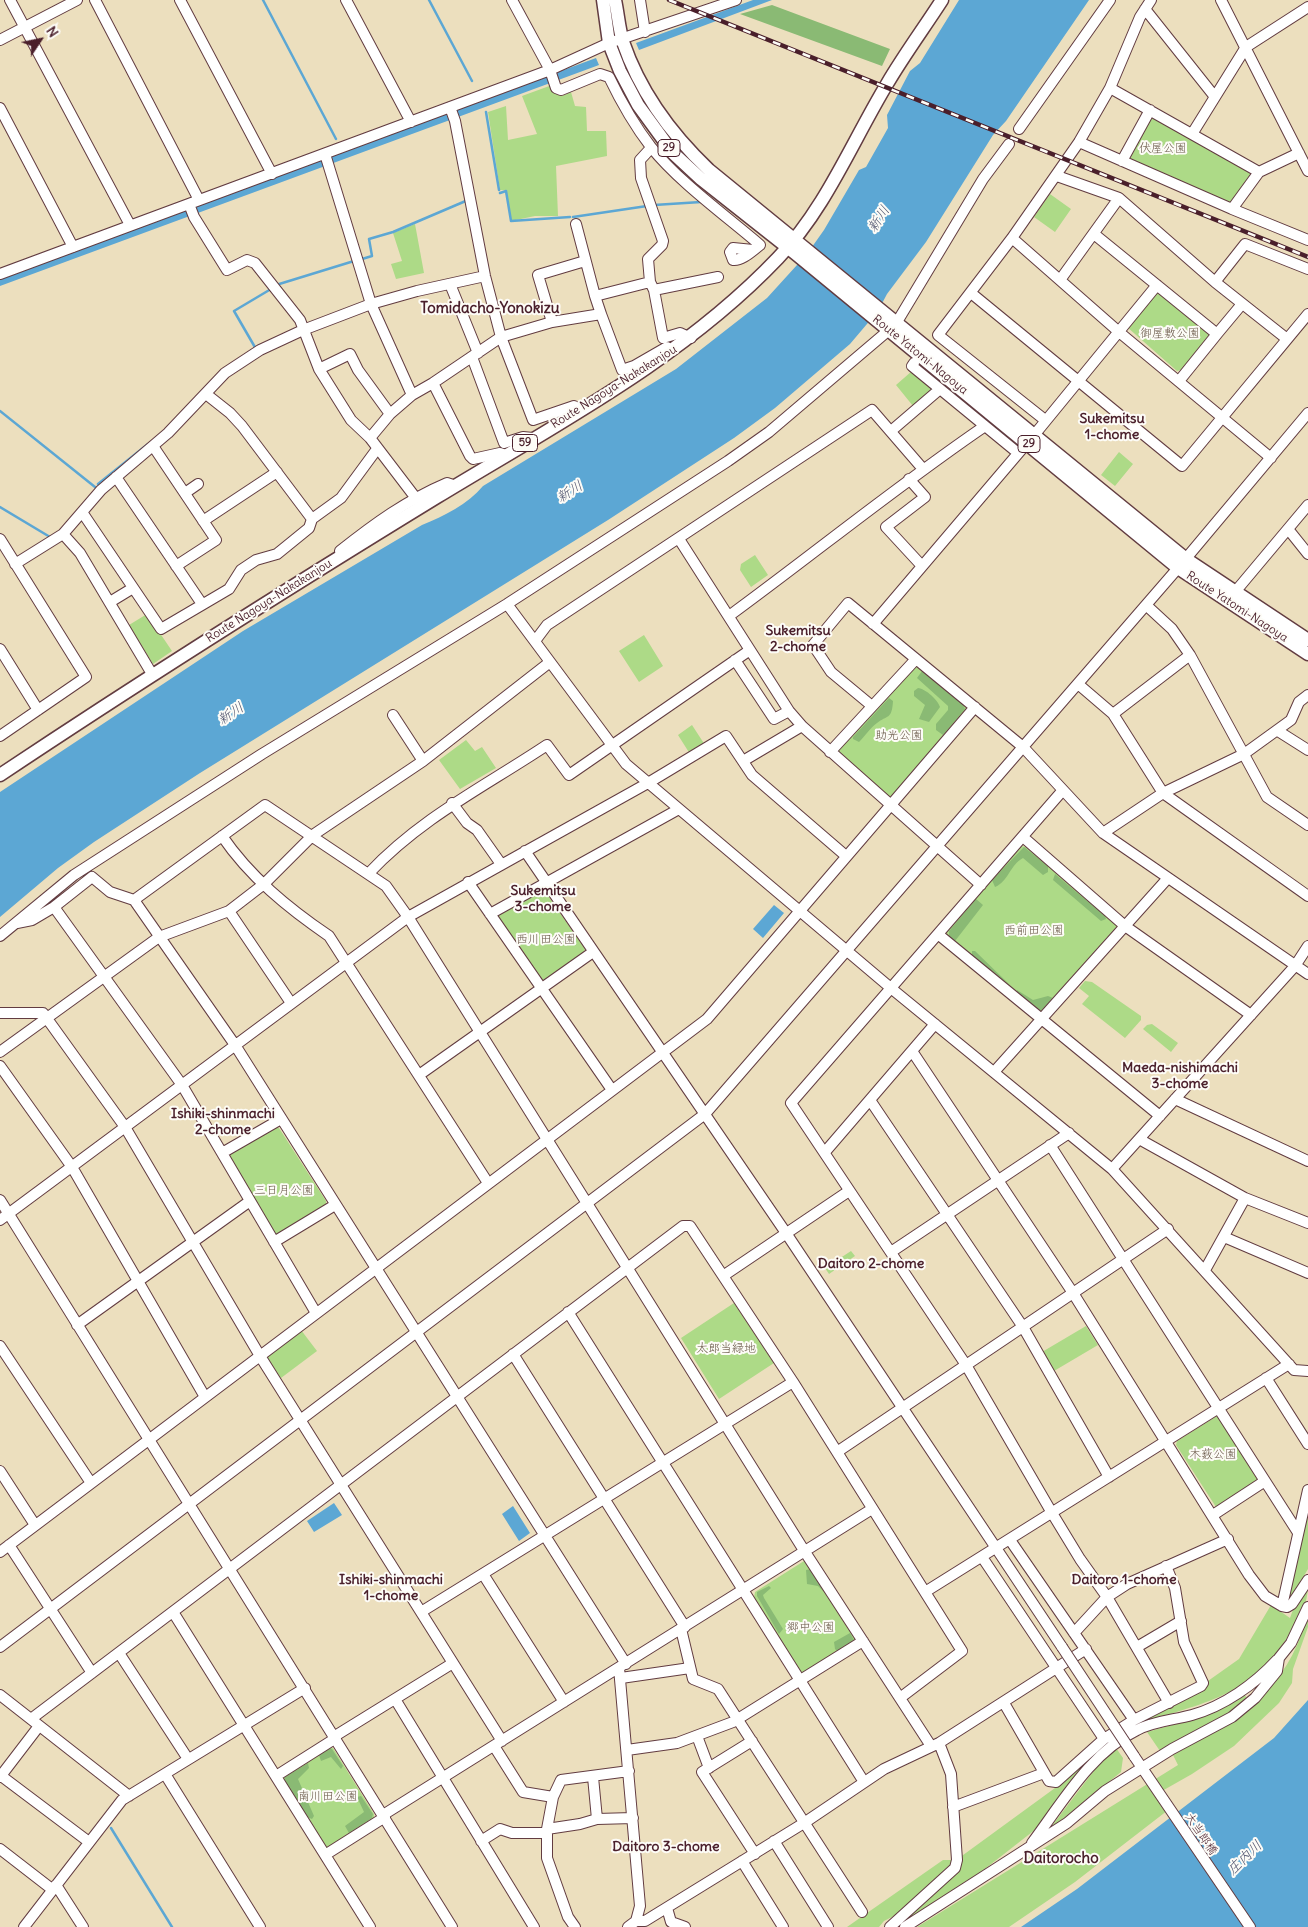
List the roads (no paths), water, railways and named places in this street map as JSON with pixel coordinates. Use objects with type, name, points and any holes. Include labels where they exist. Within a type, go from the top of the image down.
[{"type":"main road","name":"Route Yatomi-Nagoya","points":[[603,0],[609,43],[620,71],[638,106],[674,153],[701,179],[795,246]]},
{"type":"main road","name":"Route Yatomi-Nagoya","points":[[615,0],[622,40],[632,66],[650,99],[683,145],[709,170],[795,246],[893,326],[1027,443],[1182,564],[1308,654]]},
{"type":"main road","name":"Route Nagoya-Nakakanjou","points":[[0,776],[152,674],[580,409],[690,338],[730,305],[795,246],[822,202],[887,84],[942,0]]},
{"type":"main road","name":"Route Yatomi-Nagoya","points":[[1182,564],[1235,592],[1308,640]]},
{"type":"street","points":[[10,0],[130,225]]},
{"type":"street","points":[[0,40],[77,0]]},
{"type":"street","points":[[95,0],[193,204],[194,217],[227,270],[247,260],[255,263],[286,300],[300,320],[319,369],[351,420],[370,438],[415,497]]},
{"type":"street","points":[[180,0],[272,174]]},
{"type":"street","points":[[346,0],[411,122]]},
{"type":"street","points":[[512,0],[556,88],[561,90],[605,74],[609,77],[624,106],[651,148],[667,165],[760,245],[753,250]]},
{"type":"street","points":[[640,0],[645,32]]},
{"type":"street","points":[[0,274],[272,174],[326,159],[411,122],[551,75],[609,43],[736,0]]},
{"type":"street","points":[[1019,129],[1110,0]]},
{"type":"street","points":[[1221,0],[1308,171]]},
{"type":"street","points":[[1045,420],[937,336],[1012,238],[1079,142],[1110,88],[1148,4],[1215,97]]},
{"type":"street","points":[[1192,134],[1246,47],[1305,8]]},
{"type":"street","points":[[1110,88],[1259,172]]},
{"type":"street","points":[[0,108],[73,247]]},
{"type":"street","points":[[450,109],[455,121],[485,276],[501,337],[533,420],[574,406],[580,409]]},
{"type":"street","points":[[1122,161],[1150,110]]},
{"type":"street","points":[[1079,142],[1308,240]]},
{"type":"street","points":[[0,936],[74,875],[262,754],[507,604],[685,490],[769,432],[893,326],[983,178],[1009,144]]},
{"type":"street","points":[[651,148],[640,160],[641,178],[662,241],[662,245],[648,259],[652,286],[663,338],[680,333],[690,338]]},
{"type":"street","points":[[1232,209],[1259,172],[1299,153]]},
{"type":"street","points":[[326,159],[371,304],[412,395]]},
{"type":"street","points":[[1057,176],[1119,198],[1215,282],[1287,339]]},
{"type":"street","points":[[1060,280],[1119,198]]},
{"type":"street","points":[[576,224],[595,296],[622,370],[690,338]]},
{"type":"street","points":[[1094,234],[1217,334]]},
{"type":"street","points":[[1012,238],[1119,332],[1271,458]]},
{"type":"street","points":[[1215,282],[1245,244],[1308,270]]},
{"type":"street","points":[[552,322],[538,275],[585,261]]},
{"type":"street","points":[[16,564],[63,534],[101,490],[153,446],[225,373],[246,358],[304,330],[371,304],[485,276]]},
{"type":"street","points":[[595,296],[718,276]]},
{"type":"street","points":[[450,284],[504,442],[523,437],[533,438]]},
{"type":"street","points":[[873,624],[1027,443],[1157,285]]},
{"type":"street","points":[[971,292],[1182,466],[1308,314]]},
{"type":"street","points":[[1179,381],[1242,304]]},
{"type":"street","points":[[370,438],[390,414],[412,395],[501,337],[552,322],[601,314]]},
{"type":"street","points":[[319,369],[350,354],[358,370],[390,414]]},
{"type":"street","points":[[914,363],[912,366],[985,426],[1027,443]]},
{"type":"street","points":[[433,383],[473,459],[500,453],[506,455]]},
{"type":"street","points":[[891,431],[940,389]]},
{"type":"street","points":[[206,394],[230,413],[312,519]]},
{"type":"street","points":[[535,641],[547,625],[872,410],[923,468]]},
{"type":"street","points":[[0,1647],[705,1114],[1146,606],[1308,413]]},
{"type":"street","points":[[729,616],[807,559],[923,468],[985,426]]},
{"type":"street","points":[[153,446],[216,540],[176,566]]},
{"type":"street","points":[[82,512],[161,629],[229,589],[241,570],[256,560],[277,554],[309,528],[312,519],[341,498],[377,449]]},
{"type":"street","points":[[203,521],[276,472]]},
{"type":"street","points":[[116,477],[202,604]]},
{"type":"street","points":[[910,479],[925,497],[886,527],[922,566]]},
{"type":"street","points":[[336,559],[340,552],[369,528],[415,497],[447,483],[456,486]]},
{"type":"street","points":[[184,493],[198,484]]},
{"type":"street","points":[[1235,592],[1308,505]]},
{"type":"street","points":[[1288,529],[1308,554]]},
{"type":"street","points":[[63,534],[80,553],[152,674]]},
{"type":"street","points":[[0,539],[86,677],[0,736]]},
{"type":"street","points":[[679,539],[789,711],[802,726],[981,885]]},
{"type":"street","points":[[110,602],[133,588]]},
{"type":"street","points":[[507,604],[626,764],[892,989],[1112,1169],[1288,1364],[1294,1370],[1308,1371]]},
{"type":"street","points":[[872,706],[831,672],[813,645],[848,604],[1023,747],[1103,833],[1308,974]]},
{"type":"street","points":[[1146,606],[1172,629],[1190,656],[1267,797],[1308,825]]},
{"type":"street","points":[[0,649],[38,710]]},
{"type":"street","points":[[369,874],[392,849],[452,803],[494,780],[547,744],[569,775],[750,650]]},
{"type":"street","points":[[1113,714],[1190,656]]},
{"type":"street","points":[[830,752],[916,659]]},
{"type":"street","points":[[735,660],[774,719],[789,711]]},
{"type":"street","points":[[0,1052],[159,937],[229,911],[264,884],[313,836],[423,761],[550,662]]},
{"type":"street","points":[[1078,684],[1113,714],[1163,793],[1308,896]]},
{"type":"street","points":[[1103,833],[1163,793],[1244,754],[1291,720],[1299,702],[1308,695]]},
{"type":"street","points":[[0,1552],[707,1019],[975,707]]},
{"type":"street","points":[[393,715],[423,761]]},
{"type":"street","points":[[743,761],[802,726]]},
{"type":"street","points":[[1278,731],[1308,750]]},
{"type":"street","points":[[4,1217],[408,917],[648,783],[726,736],[752,775],[846,856]]},
{"type":"street","points":[[1063,790],[792,1103],[966,1366],[1052,1514],[1080,1559],[1107,1597],[1169,1703]]},
{"type":"street","points":[[452,803],[466,823],[477,830],[501,864]]},
{"type":"street","points":[[134,900],[266,804],[386,886],[408,917],[806,1552],[900,1698],[935,1744],[950,1774],[957,1860],[955,1868],[890,1927]]},
{"type":"street","points":[[490,914],[680,809]]},
{"type":"street","points":[[222,836],[238,860],[296,914],[329,936],[488,1183]]},
{"type":"street","points":[[1022,837],[1125,926],[1251,1015]]},
{"type":"street","name":"大当郎橋","points":[[524,851],[786,1232],[1150,1780],[1250,1927]]},
{"type":"street","points":[[16,923],[32,920],[54,907],[92,877],[110,892],[134,900],[234,1045],[544,1536],[622,1670],[640,1906],[632,1924]]},
{"type":"street","points":[[994,1072],[1168,878]]},
{"type":"street","points":[[468,882],[612,1090]]},
{"type":"street","points":[[54,907],[182,1084],[316,1313]]},
{"type":"street","points":[[229,911],[291,1003]]},
{"type":"street","points":[[939,935],[1160,1116]]},
{"type":"street","points":[[1112,1169],[1295,966],[1308,946]]},
{"type":"street","points":[[419,1075],[542,990],[593,952]]},
{"type":"street","points":[[0,1013],[43,1013],[125,1126],[260,1356],[453,1663],[523,1792],[553,1797]]},
{"type":"street","points":[[825,1152],[935,1024]]},
{"type":"street","points":[[912,1051],[1073,1293],[1249,1575],[1265,1596],[1287,1607],[1292,1604],[1308,1580]]},
{"type":"street","points":[[0,1066],[72,1167],[205,1397]]},
{"type":"street","points":[[1175,1099],[1308,1161]]},
{"type":"street","points":[[870,1100],[1023,1327],[1109,1477]]},
{"type":"street","points":[[222,1153],[281,1118]]},
{"type":"street","points":[[891,1252],[1069,1133]]},
{"type":"street","points":[[1139,1139],[1245,1198],[1308,1223]]},
{"type":"street","points":[[1050,1145],[1298,1531]]},
{"type":"street","points":[[723,1276],[849,1191]]},
{"type":"street","points":[[1205,1270],[1245,1198]]},
{"type":"street","points":[[0,1200],[4,1217],[77,1324],[452,1927]]},
{"type":"street","points":[[77,1324],[250,1201]]},
{"type":"street","points":[[274,1242],[335,1205]]},
{"type":"street","points":[[31,1719],[627,1267],[684,1226],[690,1226],[723,1276],[837,1452],[962,1652],[900,1698]]},
{"type":"street","points":[[837,1452],[1168,1229]]},
{"type":"street","points":[[1224,1237],[1308,1273]]},
{"type":"street","points":[[568,1312],[864,1782]]},
{"type":"street","points":[[0,1346],[91,1483]]},
{"type":"street","points":[[513,1354],[683,1628],[693,1680],[718,1689],[862,1912]]},
{"type":"street","points":[[925,1592],[1288,1364]]},
{"type":"street","points":[[1266,1378],[1308,1444]]},
{"type":"street","points":[[421,1612],[792,1382]]},
{"type":"street","points":[[0,1470],[36,1525]]},
{"type":"street","points":[[1213,1515],[1265,1481]]},
{"type":"street","points":[[1282,1606],[1308,1490]]},
{"type":"street","points":[[325,1855],[498,1743],[564,1702],[622,1670],[683,1628],[872,1509]]},
{"type":"street","points":[[1010,1540],[1134,1720]]},
{"type":"street","points":[[1074,1633],[1107,1597],[1127,1584],[1228,1540]]},
{"type":"street","points":[[9,1545],[92,1673]]},
{"type":"street","points":[[982,1557],[1104,1739]]},
{"type":"street","points":[[1004,1703],[1049,1781],[1056,1782],[1104,1739],[1134,1720],[1169,1703],[1203,1683],[1184,1642],[1175,1588],[1166,1566]]},
{"type":"street","points":[[483,1574],[564,1702]]},
{"type":"street","points":[[1027,1849],[1096,1758],[1137,1730],[1164,1720],[1193,1714],[1225,1701],[1244,1689],[1279,1658],[1291,1643],[1308,1607]]},
{"type":"street","points":[[173,1612],[370,1927]]},
{"type":"street","points":[[1137,1647],[1180,1621]]},
{"type":"street","points":[[627,1750],[677,1743],[738,1719],[864,1642]]},
{"type":"street","points":[[632,1924],[645,1921],[667,1908],[804,1823],[884,1769],[935,1744],[1004,1703],[1086,1649]]},
{"type":"street","points":[[119,1653],[188,1760]]},
{"type":"street","points":[[905,1927],[1067,1823],[1105,1791],[1232,1717],[1266,1685],[1276,1671],[1279,1658]]},
{"type":"street","points":[[276,1776],[453,1663]]},
{"type":"street","points":[[622,1670],[690,1668]]},
{"type":"street","points":[[24,1927],[122,1800],[304,1688]]},
{"type":"street","points":[[0,1695],[129,1796]]},
{"type":"street","points":[[395,1699],[534,1927]]},
{"type":"street","points":[[39,1726],[0,1776],[90,1842]]},
{"type":"street","points":[[697,1736],[709,1768]]},
{"type":"street","points":[[752,1741],[702,1772],[755,1854]]},
{"type":"street","points":[[575,1927],[568,1917],[547,1858],[547,1831],[553,1797],[561,1780],[629,1771]]},
{"type":"street","points":[[953,1807],[1044,1773]]},
{"type":"street","points":[[165,1774],[260,1927]]},
{"type":"street","points":[[593,1777],[597,1819]]},
{"type":"street","points":[[482,1841],[500,1829],[512,1833],[547,1831],[597,1819],[633,1818]]},
{"type":"street","points":[[774,1842],[828,1927]]},
{"type":"street","points":[[0,1849],[55,1888],[83,1927]]},
{"type":"street","points":[[742,1861],[783,1927]]},
{"type":"street","points":[[667,1908],[671,1922],[685,1927]]},
{"type":"water","points":[[753,0],[772,0],[639,50],[636,43]]},
{"type":"water","name":"新川","points":[[959,0],[1089,0],[1006,121],[993,135],[926,242],[887,294],[878,311],[850,344],[775,408],[734,438],[608,520],[200,773],[94,842],[58,868],[0,917],[0,792],[243,631],[422,525],[455,509],[483,486],[676,369],[767,298],[807,254],[824,230],[859,170],[866,167],[888,128],[887,115],[910,71],[920,63]]},
{"type":"water","points":[[596,58],[599,65],[0,286],[0,279]]},
{"type":"water","points":[[774,905],[784,913],[763,938],[753,929]]},
{"type":"water","points":[[334,1503],[342,1515],[314,1532],[307,1521]]},
{"type":"water","points":[[513,1506],[530,1533],[519,1541],[502,1514]]},
{"type":"water","name":"庄内川","points":[[1308,1700],[1308,1927],[1021,1927],[1077,1889],[1274,1738]]},
{"type":"waterway","points":[[263,0],[336,139]]},
{"type":"waterway","points":[[429,0],[472,81]]},
{"type":"waterway","points":[[486,112],[499,190]]},
{"type":"waterway","points":[[500,193],[506,191],[511,221],[570,217]]},
{"type":"waterway","points":[[362,259],[372,256],[369,239],[393,232],[468,200]]},
{"type":"waterway","points":[[654,205],[701,202]]},
{"type":"waterway","points":[[573,217],[647,206]]},
{"type":"waterway","points":[[276,285],[354,261]]},
{"type":"waterway","points":[[256,349],[234,311],[271,289]]},
{"type":"waterway","points":[[0,411],[95,487]]},
{"type":"waterway","points":[[98,484],[148,444]]},
{"type":"waterway","points":[[0,507],[50,537]]},
{"type":"waterway","points":[[111,1828],[172,1927]]},
{"type":"railway","points":[[669,0],[1308,257]]},
{"type":"district","name":"Tomidacho-Yonokizu","points":[[490,309]]},
{"type":"district","name":"Sukemitsu 1-chome","points":[[1112,428]]},
{"type":"district","name":"Sukemitsu 2-chome","points":[[798,640]]},
{"type":"district","name":"Sukemitsu 3-chome","points":[[543,900]]},
{"type":"district","name":"Maeda-nishimachi 3-chome","points":[[1180,1076]]},
{"type":"district","name":"Ishiki-shinmachi 2-chome","points":[[223,1122]]},
{"type":"district","name":"Daitoro 2-chome","points":[[871,1264]]},
{"type":"district","name":"Daitoro 1-chome","points":[[1124,1580]]},
{"type":"district","name":"Ishiki-shinmachi 1-chome","points":[[391,1588]]},
{"type":"district","name":"Daitoro 3-chome","points":[[666,1847]]},
{"type":"district","name":"Daitorocho","points":[[1061,1859]]},
{"type":"park label","name":"伏屋公園","points":[[1163,149]]},
{"type":"park label","name":"御屋敷公園","points":[[1170,334]]},
{"type":"park label","name":"助光公園","points":[[899,736]]},
{"type":"park label","name":"西前田公園","points":[[1034,931]]},
{"type":"park label","name":"西川田公園","points":[[546,940]]},
{"type":"park label","name":"三日月公園","points":[[284,1191]]},
{"type":"park label","name":"太郎当緑地","points":[[726,1349]]},
{"type":"park label","name":"木薮公園","points":[[1213,1455]]},
{"type":"park label","name":"郷中公園","points":[[811,1628]]},
{"type":"park label","name":"南川田公園","points":[[328,1797]]}]
